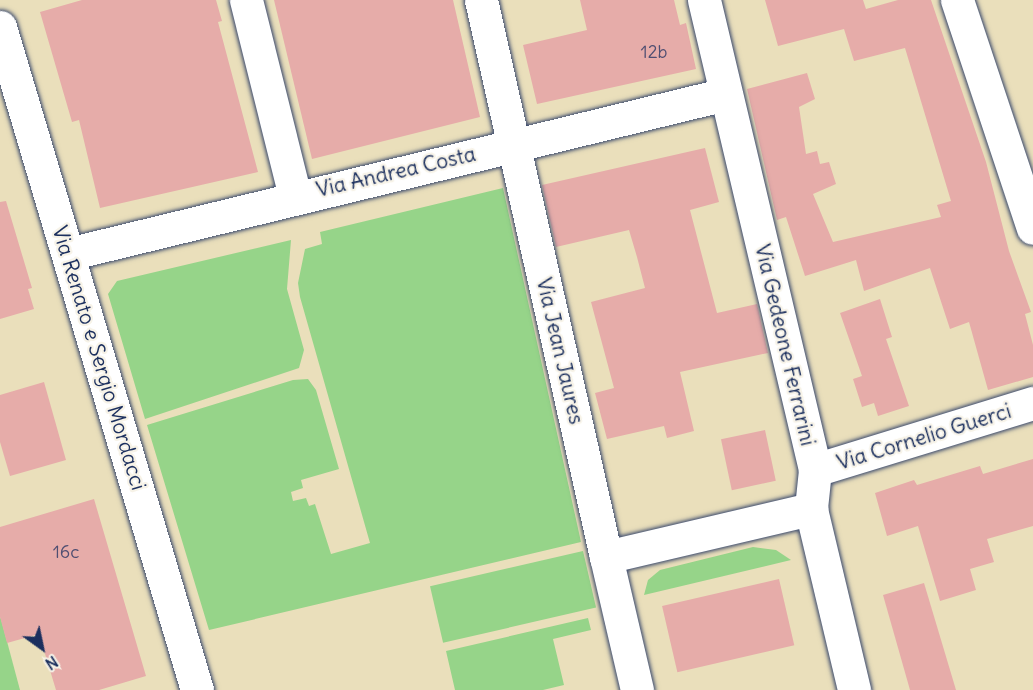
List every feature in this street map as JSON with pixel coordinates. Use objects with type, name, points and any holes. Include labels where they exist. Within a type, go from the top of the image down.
[{"type":"street","points":[[246,0],[296,196]]},
{"type":"street","name":"Via Jean Jaures","points":[[480,0],[637,690]]},
{"type":"street","name":"Via Gedeone Ferrarini","points":[[704,0],[815,470],[811,509],[854,690]]},
{"type":"street","points":[[957,0],[1033,228]]},
{"type":"street","name":"Via Renato e Sergio Mordacci","points":[[0,27],[197,690]]},
{"type":"street","name":"Via Andrea Costa","points":[[68,254],[296,196],[726,94]]},
{"type":"street","name":"Via Cornelio Guerci","points":[[815,470],[1033,403]]},
{"type":"street","points":[[606,557],[811,509]]},
{"type":"green space","points":[[503,188],[581,542],[209,630],[147,425],[293,380],[308,379],[316,390],[339,469],[301,480],[303,488],[291,492],[293,501],[306,498],[309,506],[315,504],[331,554],[370,543],[300,297],[298,283],[305,249],[322,244],[320,232]]},
{"type":"green space","points":[[291,240],[287,289],[304,350],[299,368],[145,419],[108,294],[117,281]]},
{"type":"green space","points":[[753,547],[776,550],[791,560],[644,595],[648,580],[660,570]]},
{"type":"green space","points":[[583,551],[596,608],[443,643],[430,586]]},
{"type":"green space","points":[[0,617],[1,619],[20,690],[0,690]]},
{"type":"green space","points":[[588,618],[591,630],[553,639],[564,685],[543,690],[455,690],[446,651]]},
{"type":"building","points":[[82,0],[216,0],[222,21],[218,22],[258,172],[100,208],[79,120],[72,122],[40,12]]},
{"type":"building","points":[[274,0],[453,0],[480,117],[312,159]]},
{"type":"building","points":[[580,0],[674,0],[680,25],[686,23],[696,69],[537,104],[523,45],[587,30]]},
{"type":"building","points":[[765,0],[863,0],[866,9],[898,0],[931,0],[986,162],[1009,251],[1031,312],[1025,314],[1033,345],[1033,377],[988,390],[969,322],[950,329],[930,268],[864,291],[856,260],[805,276],[786,217],[777,220],[747,89],[807,73],[815,99],[799,107],[806,154],[817,151],[820,164],[829,162],[836,184],[813,194],[833,242],[941,217],[937,205],[951,201],[905,48],[854,61],[844,29],[778,46]]},
{"type":"building","points":[[705,148],[719,202],[690,210],[717,313],[757,304],[768,353],[680,372],[694,431],[667,438],[664,426],[607,439],[595,393],[614,388],[591,302],[645,288],[629,230],[556,247],[542,185]]},
{"type":"building","points":[[6,201],[32,288],[28,289],[34,309],[0,319],[0,202]]},
{"type":"building","points":[[880,299],[892,337],[886,339],[909,406],[878,416],[874,403],[862,407],[853,379],[862,376],[840,313]]},
{"type":"building","points":[[44,382],[66,460],[10,476],[0,442],[0,395]]},
{"type":"building","points":[[765,430],[776,481],[732,490],[721,439]]},
{"type":"building","points":[[1033,459],[1033,526],[987,539],[994,562],[970,569],[976,590],[940,601],[918,526],[887,536],[875,493],[914,480],[917,485],[980,466],[983,474]]},
{"type":"building","points":[[94,499],[146,676],[99,690],[56,690],[39,634],[7,643],[0,617],[0,527]]},
{"type":"building","points":[[779,579],[794,645],[677,672],[662,606]]},
{"type":"building","points":[[924,583],[956,690],[910,690],[883,595]]}]
